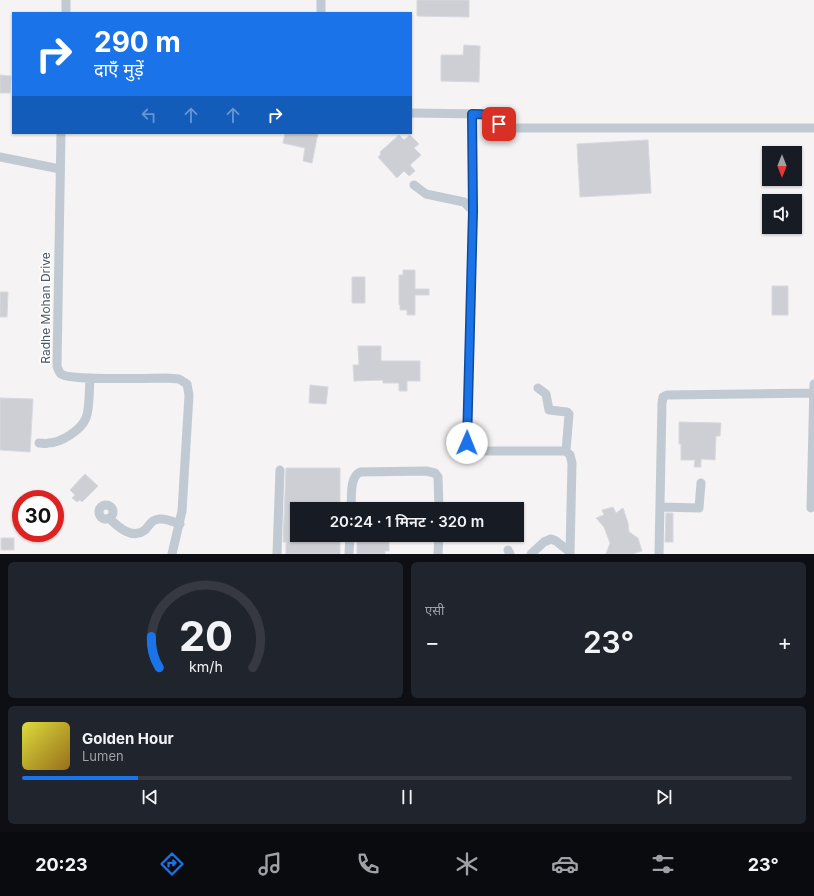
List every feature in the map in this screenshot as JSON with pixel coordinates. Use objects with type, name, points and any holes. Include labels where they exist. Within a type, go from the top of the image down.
[{"type":"street","points":[[66,0],[66,12]]},
{"type":"street","points":[[321,0],[321,12]]},
{"type":"street","points":[[412,113],[487,114],[503,126],[510,128],[814,128]]},
{"type":"street","points":[[472,114],[473,211],[468,446],[472,450],[478,451],[566,451],[570,455],[572,463],[570,553]]},
{"type":"street","name":"Radhe Mohan Drive","points":[[61,134],[57,366],[59,372],[65,376],[90,378],[167,378],[180,379],[187,384],[189,395],[182,511],[172,554]]},
{"type":"street","points":[[0,157],[60,169]]},
{"type":"street","points":[[414,186],[426,194],[464,202],[473,211]]},
{"type":"street","points":[[39,443],[49,444],[58,441],[82,425],[87,416],[90,378]]},
{"type":"street","points":[[811,508],[814,384]]},
{"type":"street","points":[[538,388],[546,394],[549,410],[567,412],[569,414],[566,451]]},
{"type":"street","points":[[659,554],[662,398],[664,396],[814,393]]},
{"type":"street","points":[[277,554],[280,470]]},
{"type":"street","points":[[351,502],[352,486],[355,475],[360,472],[426,471],[434,473],[438,477],[439,502]]},
{"type":"street","points":[[660,507],[700,508],[701,483]]},
{"type":"street","points":[[109,518],[122,530],[132,533],[142,531],[152,521],[158,519],[167,519],[180,524]]},
{"type":"street","points":[[531,554],[549,540],[556,541],[570,553]]},
{"type":"street","points":[[349,554],[350,542]]},
{"type":"street","points":[[438,554],[439,542]]},
{"type":"building","points":[[417,0],[469,0],[469,17],[417,16]]},
{"type":"building","points":[[464,45],[480,46],[479,82],[441,81],[441,55],[463,55]]},
{"type":"building","points":[[0,75],[11,76],[10,93],[0,93]]},
{"type":"building","points":[[285,134],[318,134],[312,163],[303,161],[305,148],[283,143]]},
{"type":"building","points":[[399,135],[404,140],[410,135],[419,144],[414,148],[421,155],[410,165],[415,171],[409,176],[404,171],[397,178],[378,157],[381,154],[380,152]]},
{"type":"building","points":[[648,140],[651,193],[580,197],[577,144]]},
{"type":"building","points":[[403,270],[415,270],[415,289],[429,289],[429,295],[415,295],[415,315],[407,315],[407,310],[400,310],[399,275],[403,275]]},
{"type":"building","points":[[352,277],[365,277],[365,303],[352,303]]},
{"type":"building","points":[[772,286],[788,286],[788,315],[772,315]]},
{"type":"building","points":[[0,292],[8,292],[7,317],[0,317]]},
{"type":"building","points":[[358,346],[381,346],[381,361],[420,361],[420,381],[407,381],[407,391],[399,391],[399,383],[383,383],[383,380],[354,381],[353,365],[359,365]]},
{"type":"building","points":[[310,385],[328,387],[326,404],[309,403]]},
{"type":"building","points":[[0,398],[33,399],[30,452],[0,450]]},
{"type":"building","points":[[679,422],[721,423],[720,436],[716,436],[715,460],[701,459],[701,467],[694,467],[695,460],[681,460]]},
{"type":"building","points":[[286,468],[340,468],[340,502],[290,502],[290,542],[340,542],[340,554],[286,554],[286,542],[283,542]]},
{"type":"building","points":[[85,474],[98,486],[82,502],[80,500],[77,502],[72,498],[75,495],[70,490]]},
{"type":"building","points":[[613,507],[616,513],[623,508],[628,523],[629,532],[638,538],[642,551],[632,554],[606,554],[610,543],[604,527],[596,518],[604,515],[602,510]]},
{"type":"building","points":[[666,513],[673,513],[673,542],[665,542]]},
{"type":"building","points":[[1,538],[12,538],[12,542],[14,542],[14,550],[1,550]]},
{"type":"building","points":[[357,542],[389,542],[389,551],[385,551],[385,554],[357,554]]},
{"type":"route","points":[[467,443],[473,211],[472,114],[487,114],[493,117],[499,124]]}]
